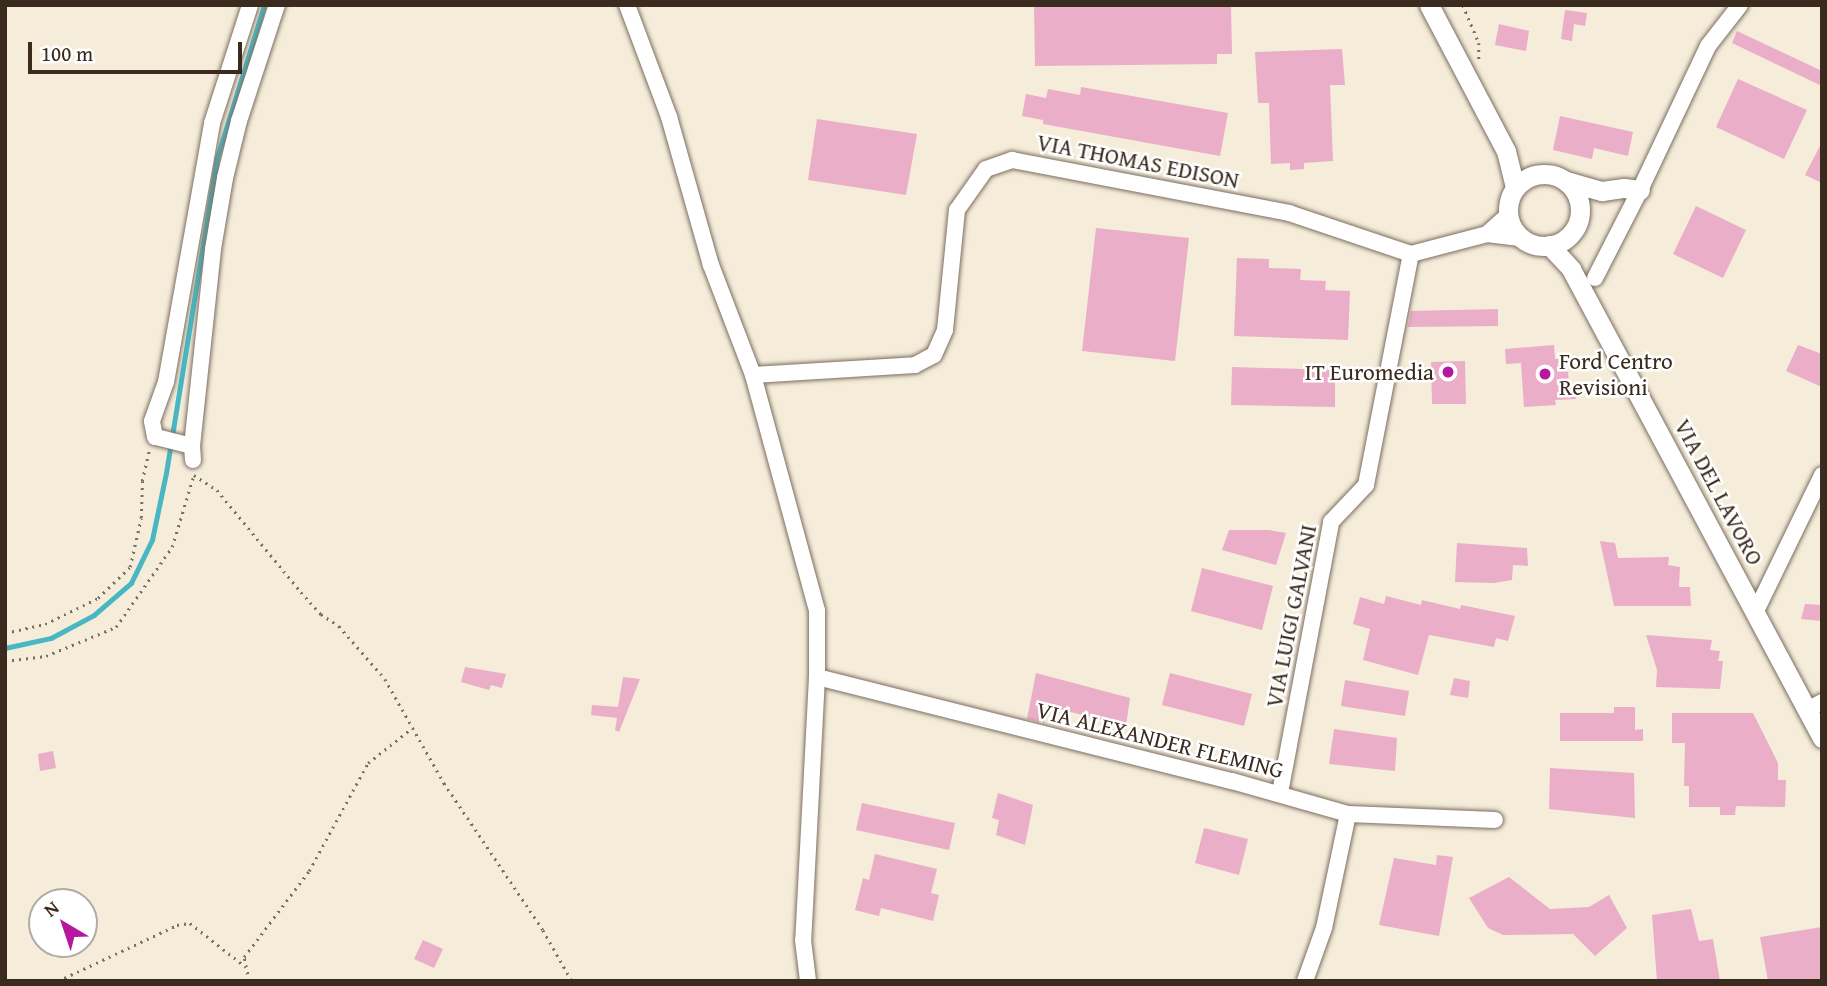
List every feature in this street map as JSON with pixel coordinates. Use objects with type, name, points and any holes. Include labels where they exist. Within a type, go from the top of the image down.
[{"type":"main road","points":[[1429,5],[1506,151],[1516,188]]},
{"type":"main road","points":[[1506,151],[1539,174]]},
{"type":"main road","points":[[1568,237],[1549,245],[1535,245],[1522,238],[1513,228],[1508,215],[1509,201],[1526,178],[1539,174],[1553,175],[1602,191],[1624,188],[1640,191]]},
{"type":"main road","points":[[1566,181],[1575,192],[1580,205],[1579,219]]},
{"type":"main road","points":[[1570,269],[1568,237],[1590,206],[1605,199],[1640,191]]},
{"type":"main road","points":[[1549,245],[1570,269]]},
{"type":"main road","name":"VIA DEL LAVORO","points":[[1570,269],[1756,611],[1815,706],[1822,738]]},
{"type":"street","points":[[250,5],[212,123],[166,382],[152,421],[159,439],[191,456],[214,249],[225,178],[239,121],[277,5]]},
{"type":"street","points":[[627,5],[670,117],[710,265],[753,374],[817,611],[817,677],[803,940],[808,981]]},
{"type":"street","points":[[1595,278],[1640,191],[1708,46],[1741,5]]},
{"type":"street","name":"VIA THOMAS EDISON","points":[[753,374],[915,365],[934,355],[945,330],[957,210],[986,169],[1012,160],[1289,213],[1411,254]]},
{"type":"street","points":[[1487,234],[1508,215]]},
{"type":"street","points":[[1411,254],[1487,234],[1522,238]]},
{"type":"street","name":"VIA LUIGI GALVANI","points":[[1280,793],[1331,522],[1366,485],[1411,254]]},
{"type":"street","points":[[1756,611],[1822,475]]},
{"type":"street","name":"VIA ALEXANDER FLEMING","points":[[817,677],[1280,793],[1348,814],[1495,820]]},
{"type":"street","points":[[1305,981],[1324,928],[1348,814]]},
{"type":"path","points":[[1463,5],[1479,43],[1479,63],[1467,76]]},
{"type":"path","points":[[5,633],[45,624],[98,598],[130,567],[141,518],[142,481],[159,439]]},
{"type":"path","points":[[5,661],[46,656],[116,627],[172,547],[191,456]]},
{"type":"path","points":[[191,456],[301,592],[363,651],[385,679],[444,783],[543,930],[572,981]]},
{"type":"path","points":[[249,981],[244,957],[309,871],[368,763],[412,728]]},
{"type":"path","points":[[58,981],[177,925],[190,923],[246,967]]},
{"type":"building","points":[[1034,5],[1231,5],[1232,54],[1217,54],[1217,64],[1035,66]]},
{"type":"building","points":[[1565,10],[1587,13],[1585,26],[1574,24],[1572,41],[1561,39]]},
{"type":"building","points":[[1499,24],[1529,31],[1526,51],[1495,45]]},
{"type":"building","points":[[1737,31],[1822,71],[1822,86],[1732,43]]},
{"type":"building","points":[[1342,49],[1345,85],[1330,85],[1333,161],[1304,163],[1304,169],[1290,170],[1290,163],[1271,164],[1269,103],[1258,103],[1255,52]]},
{"type":"building","points":[[1738,79],[1807,110],[1784,159],[1716,127]]},
{"type":"building","points":[[1081,87],[1228,113],[1220,156],[1043,124],[1043,120],[1022,116],[1026,94],[1046,98],[1048,89],[1080,95]]},
{"type":"building","points":[[1560,116],[1633,132],[1628,156],[1594,148],[1592,159],[1553,150]]},
{"type":"building","points":[[817,119],[917,134],[906,195],[808,180]]},
{"type":"building","points":[[1822,142],[1822,183],[1805,175]]},
{"type":"building","points":[[1696,206],[1746,230],[1723,278],[1673,254]]},
{"type":"building","points":[[1096,228],[1189,238],[1175,361],[1082,351]]},
{"type":"building","points":[[1237,258],[1269,259],[1269,268],[1301,269],[1300,280],[1326,281],[1325,290],[1350,291],[1348,340],[1234,336]]},
{"type":"building","points":[[1498,309],[1498,326],[1408,327],[1411,311]]},
{"type":"building","name":"Ford Centro Revisioni","points":[[1554,345],[1555,359],[1567,358],[1569,385],[1575,385],[1576,399],[1555,400],[1556,405],[1524,407],[1521,363],[1506,364],[1505,349]]},
{"type":"building","points":[[1798,345],[1822,354],[1822,387],[1786,371]]},
{"type":"building","name":"IT Euromedia","points":[[1465,361],[1466,404],[1432,404],[1431,362]]},
{"type":"building","points":[[1232,367],[1335,370],[1335,407],[1231,405]]},
{"type":"building","points":[[1229,530],[1269,530],[1286,533],[1276,565],[1222,550]]},
{"type":"building","points":[[1600,541],[1615,543],[1618,558],[1669,557],[1668,565],[1680,567],[1679,587],[1690,587],[1691,606],[1614,606]]},
{"type":"building","points":[[1457,543],[1527,548],[1528,566],[1513,565],[1512,580],[1494,583],[1455,582]]},
{"type":"building","points":[[1202,568],[1273,586],[1262,630],[1191,611]]},
{"type":"building","points":[[1386,596],[1421,605],[1422,600],[1460,609],[1461,605],[1515,616],[1508,641],[1496,638],[1494,647],[1429,635],[1418,675],[1363,660],[1370,629],[1353,624],[1360,597],[1384,604]]},
{"type":"building","points":[[1805,604],[1822,605],[1822,621],[1801,619]]},
{"type":"building","points":[[1646,635],[1712,640],[1710,650],[1720,651],[1718,661],[1723,661],[1720,689],[1656,687],[1657,670]]},
{"type":"building","points":[[465,667],[506,674],[502,688],[491,685],[489,690],[461,682]]},
{"type":"building","points":[[1036,673],[1130,698],[1126,726],[1047,706],[1044,723],[1027,719]]},
{"type":"building","points":[[1170,673],[1252,694],[1244,726],[1162,705]]},
{"type":"building","points":[[623,677],[640,679],[619,732],[615,730],[617,718],[591,715],[592,705],[618,707]]},
{"type":"building","points":[[1454,678],[1470,681],[1468,698],[1450,695]]},
{"type":"building","points":[[1345,680],[1409,691],[1405,716],[1341,706]]},
{"type":"building","points":[[1614,707],[1635,707],[1635,730],[1643,729],[1643,741],[1560,741],[1560,713],[1614,713]]},
{"type":"building","points":[[1672,713],[1753,713],[1778,763],[1778,780],[1786,780],[1785,807],[1736,806],[1735,815],[1720,815],[1720,807],[1689,807],[1689,786],[1684,786],[1685,743],[1672,743]]},
{"type":"building","points":[[1334,729],[1397,738],[1395,771],[1329,764]]},
{"type":"building","points":[[53,751],[56,768],[40,771],[38,754]]},
{"type":"building","points":[[1550,768],[1634,773],[1635,818],[1549,809]]},
{"type":"building","points":[[998,793],[1033,805],[1025,845],[996,835],[999,820],[992,818]]},
{"type":"building","points":[[862,803],[955,823],[949,850],[856,830]]},
{"type":"building","points":[[1204,828],[1248,839],[1239,875],[1195,863]]},
{"type":"building","points":[[875,854],[937,869],[931,893],[939,895],[933,921],[881,908],[879,916],[855,910],[863,878],[869,880]]},
{"type":"building","points":[[1437,855],[1453,857],[1439,936],[1379,925],[1394,858],[1436,865]]},
{"type":"building","points":[[1509,877],[1550,909],[1589,907],[1609,895],[1627,928],[1595,956],[1573,934],[1503,935],[1488,928],[1469,898]]},
{"type":"building","points":[[1691,909],[1699,941],[1713,939],[1720,981],[1657,981],[1652,915]]},
{"type":"building","points":[[1822,927],[1822,981],[1768,981],[1760,937]]},
{"type":"building","points":[[423,940],[443,949],[434,968],[414,959]]},
{"type":"waterway","points":[[5,648],[51,638],[94,615],[131,583],[152,540],[166,473],[217,158],[264,5]]},
{"type":"place","name":"IT Euromedia","points":[[1448,372]]},
{"type":"place","name":"Ford Centro Revisioni","points":[[1545,374]]}]
